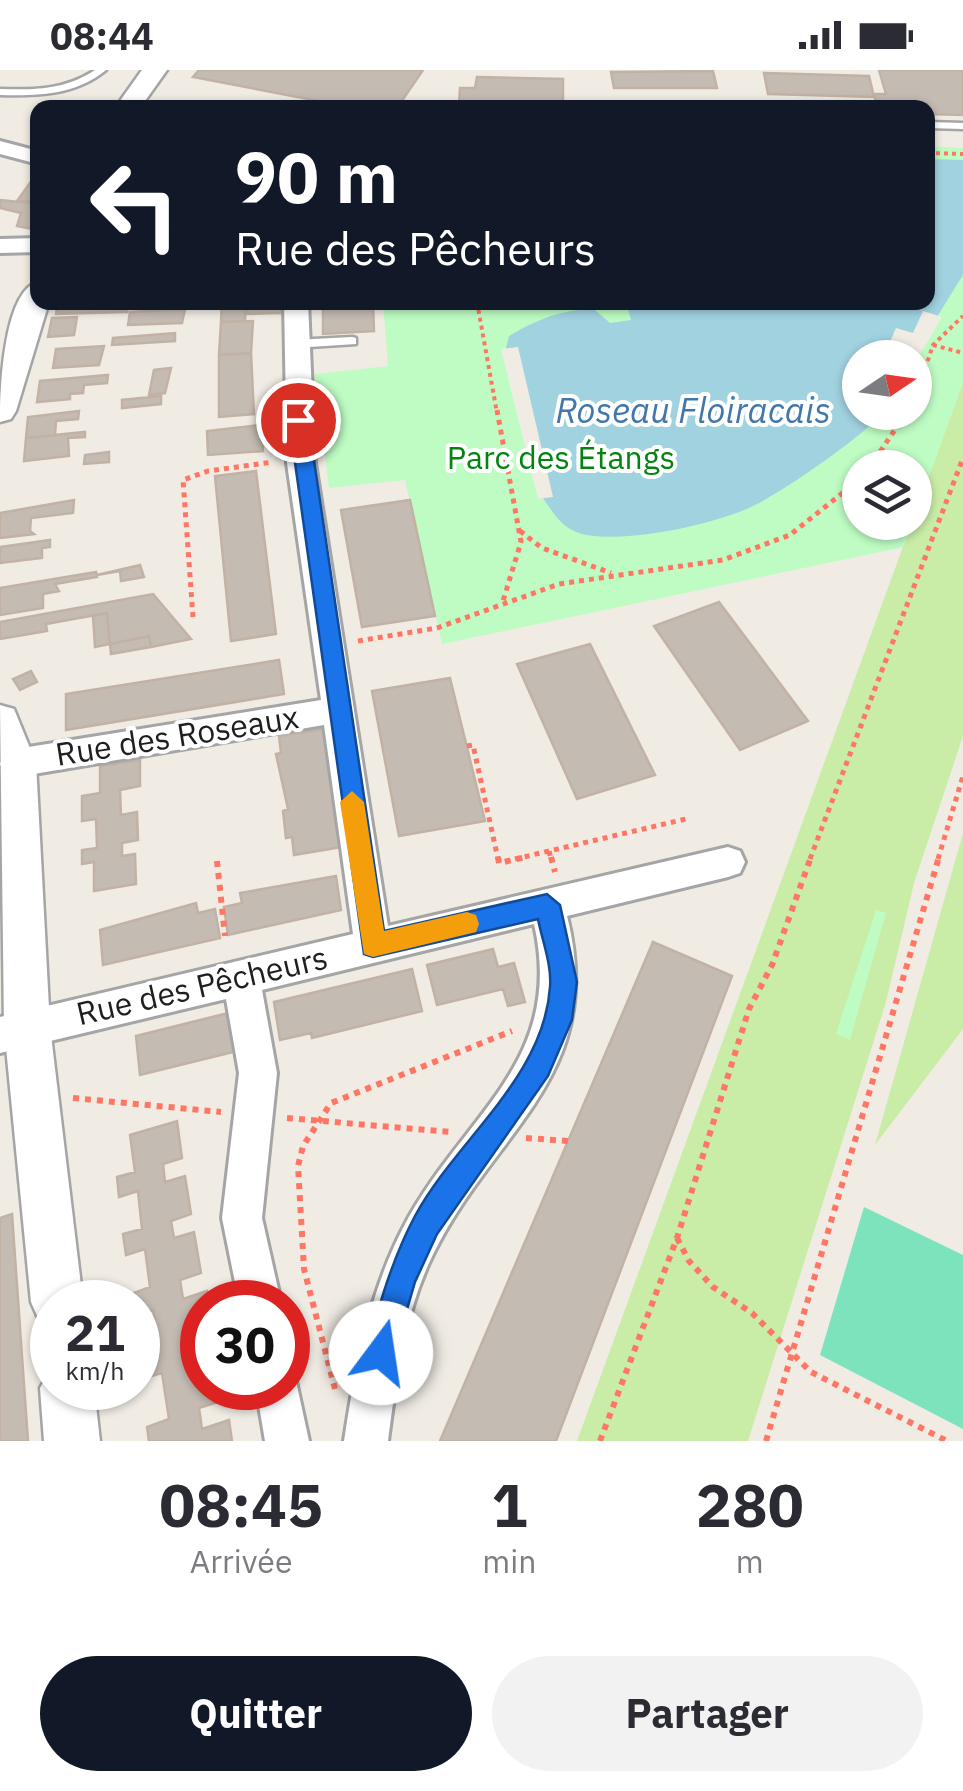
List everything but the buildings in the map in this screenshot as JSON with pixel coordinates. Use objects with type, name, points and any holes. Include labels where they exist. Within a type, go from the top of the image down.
[{"type":"street","points":[[133,100],[155,70]]},
{"type":"street","points":[[0,135],[30,137]]},
{"type":"street","points":[[0,147],[30,156]]},
{"type":"street","points":[[0,246],[30,245]]},
{"type":"street","points":[[0,410],[32,310]]},
{"type":"street","points":[[296,310],[301,458],[373,946]]},
{"type":"street","name":"Rue des Roseaux","points":[[16,763],[338,710]]},
{"type":"street","points":[[0,721],[16,763],[14,1031],[54,1280]]},
{"type":"street","name":"Rue des Pêcheurs","points":[[14,1031],[728,862]]},
{"type":"street","points":[[366,1436],[387,1322],[415,1248],[451,1185],[538,1067],[561,1006],[564,982],[560,948],[547,905]]},
{"type":"street","points":[[241,977],[258,1072],[242,1218],[255,1280]]},
{"type":"street","points":[[69,1410],[72,1441]]},
{"type":"street","points":[[282,1410],[287,1441]]},
{"type":"lane","points":[[0,92],[47,93],[82,84],[101,70]]},
{"type":"lane","points":[[935,124],[963,126]]},
{"type":"lane","points":[[294,344],[352,340]]},
{"type":"path","points":[[935,153],[963,154]]},
{"type":"path","points":[[479,310],[520,531],[513,575],[502,604]]},
{"type":"path","points":[[932,348],[963,316]]},
{"type":"path","points":[[933,345],[963,353]]},
{"type":"path","points":[[193,617],[183,480],[208,471],[301,458]]},
{"type":"path","points":[[600,1441],[677,1238],[749,1009],[772,965],[850,747],[963,458]]},
{"type":"path","points":[[329,646],[438,628],[559,584],[698,566],[758,549],[790,535],[842,494]]},
{"type":"path","points":[[520,531],[542,548],[616,574]]},
{"type":"path","points":[[466,746],[472,745],[498,863],[690,818]]},
{"type":"path","points":[[766,1441],[963,776]]},
{"type":"path","points":[[217,861],[225,936]]},
{"type":"path","points":[[366,1436],[348,1422],[339,1402],[310,1298],[299,1228],[298,1166],[303,1146],[332,1103],[512,1031],[530,1000],[561,1006]]},
{"type":"path","points":[[677,1238],[690,1262],[713,1287],[752,1313],[810,1372],[947,1441]]},
{"type":"green space","name":"Parc des Étangs","points":[[935,146],[963,148],[963,382],[932,469],[932,450],[842,450],[842,540],[907,540],[904,547],[442,644],[405,480],[329,488],[315,374],[388,366],[384,310],[935,310]]},
{"type":"green space","points":[[963,382],[963,736],[914,883],[886,1002],[748,1441],[577,1441],[905,540],[932,540],[932,467]]},
{"type":"green space","points":[[963,833],[963,1029],[875,1145]]},
{"type":"green space","points":[[876,910],[886,913],[850,1040],[836,1034]]},
{"type":"green space","points":[[864,1207],[963,1255],[963,1429],[820,1355]]},
{"type":"water","name":"Roseau Floiracais","points":[[935,159],[963,160],[963,275],[923,340],[842,340],[842,430],[864,430],[753,506],[664,532],[612,537],[574,531],[560,521],[543,498],[506,348],[509,336],[539,320],[571,311],[595,310],[610,323],[631,320],[628,310],[935,310]]},
{"type":"pier","points":[[923,311],[942,317],[928,340],[891,340],[896,328],[913,333]]},
{"type":"pier","points":[[518,347],[553,497],[538,499],[501,349]]},
{"type":"slow traffic","points":[[352,802],[373,946],[467,924]]},
{"type":"route","points":[[298,420],[373,946],[547,905],[560,948],[564,982],[559,1020],[538,1067],[427,1224],[401,1280],[381,1353]]}]
